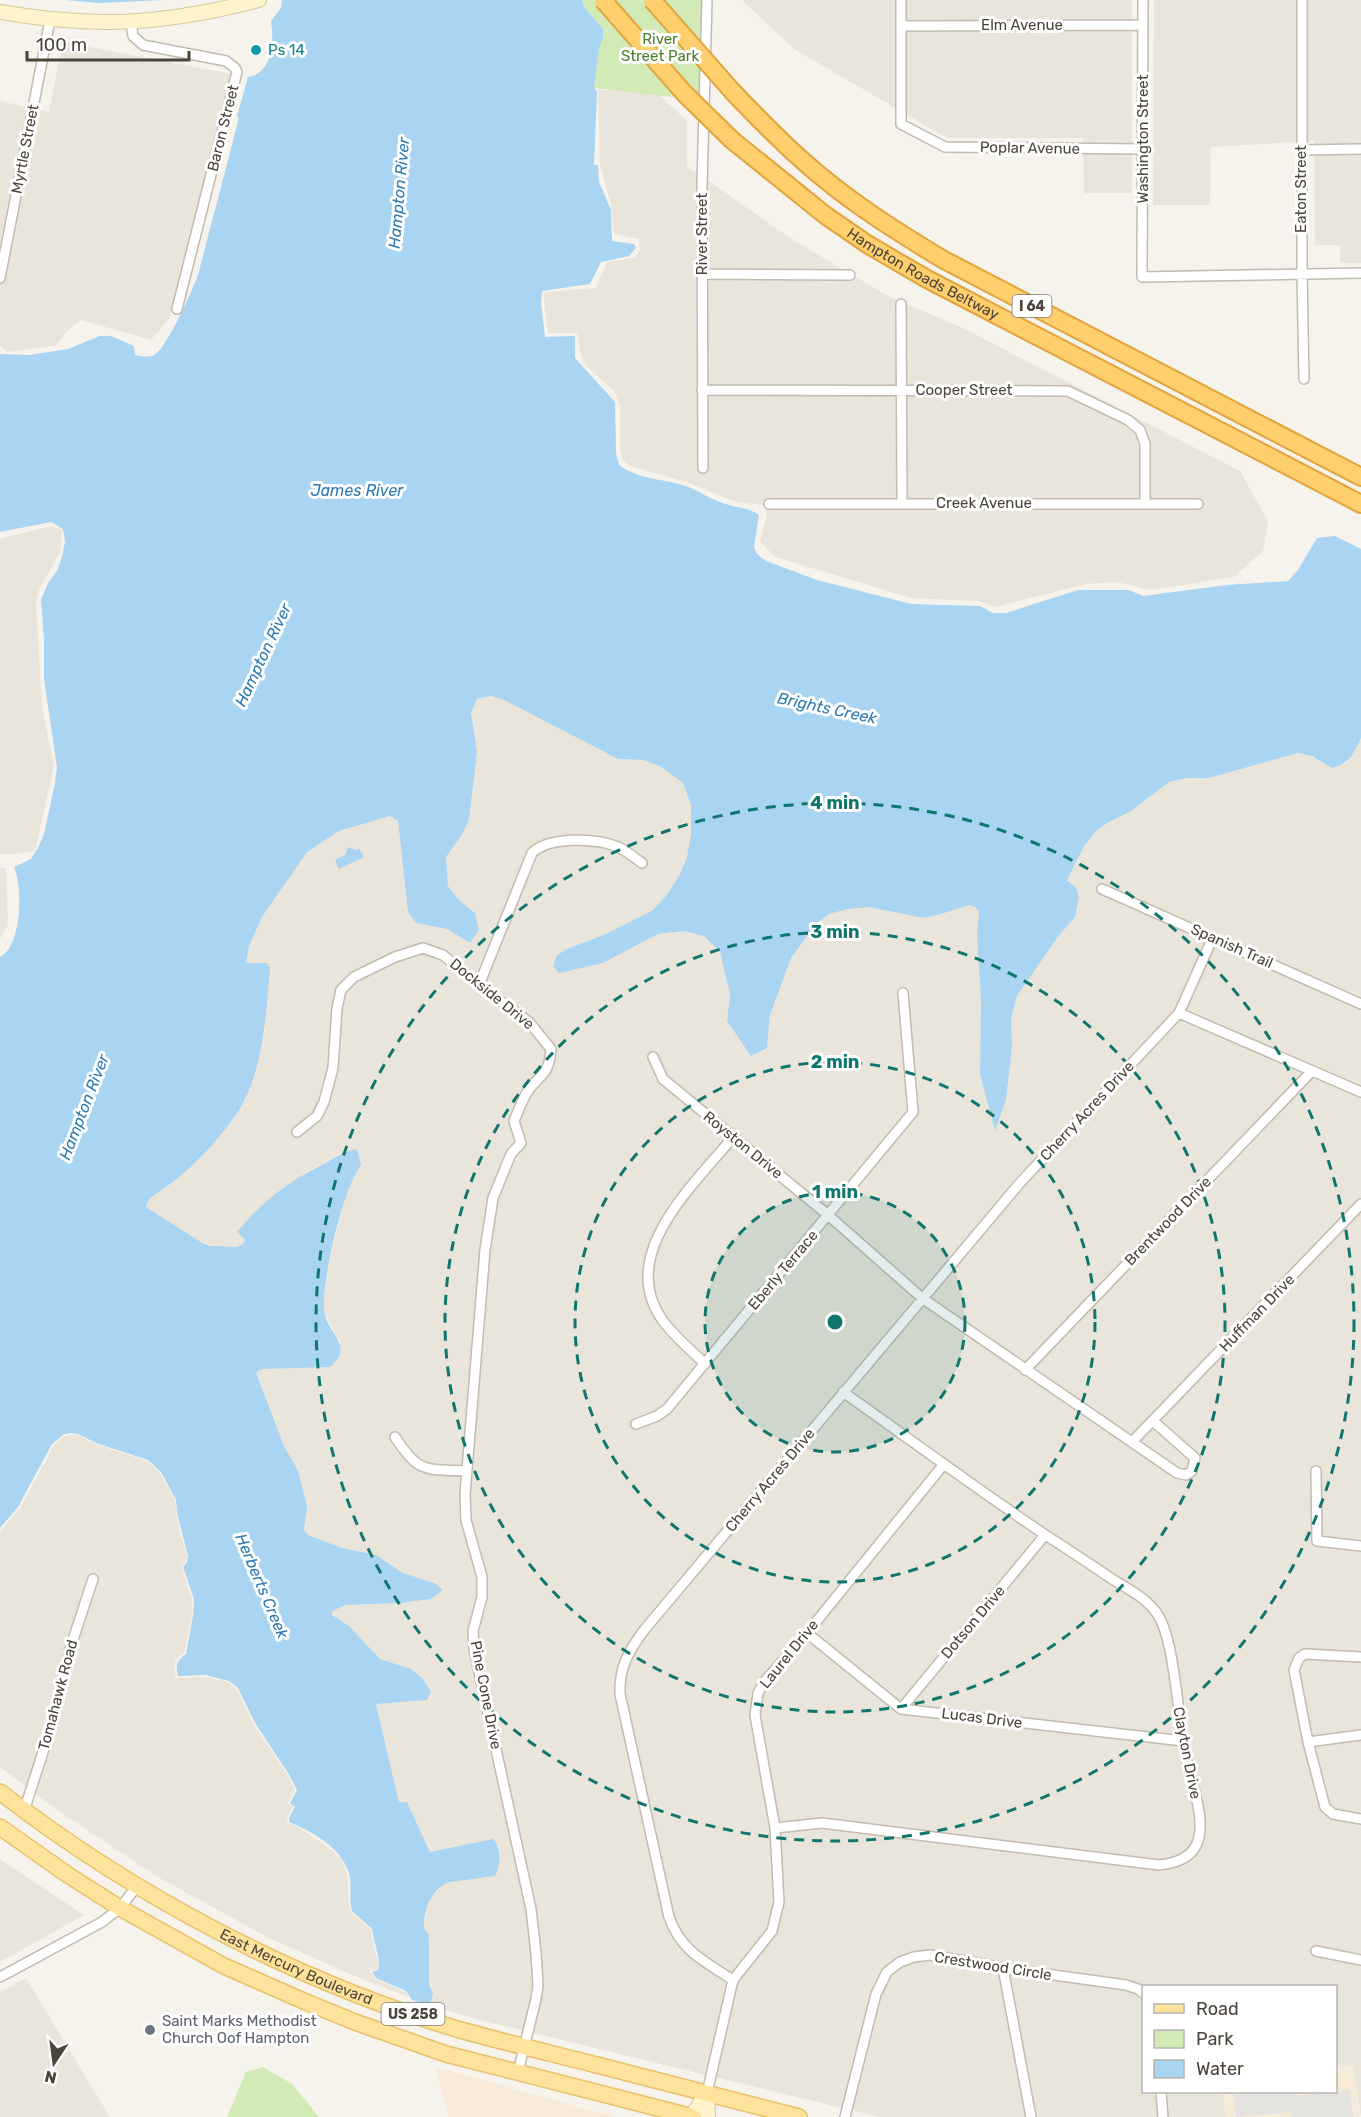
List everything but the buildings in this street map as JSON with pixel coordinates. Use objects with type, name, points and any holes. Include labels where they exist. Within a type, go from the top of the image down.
[{"type":"highway","name":"Hampton Roads Beltway","points":[[603,0],[684,93],[732,140],[790,189],[867,244],[927,279],[1361,504]]},
{"type":"highway","name":"Hampton Roads Beltway","points":[[652,0],[733,92],[803,161],[854,202],[894,230],[944,260],[1361,477]]},
{"type":"main road","points":[[0,12],[50,20],[93,23],[130,22],[184,17],[260,0]]},
{"type":"main road","name":"East Mercury Boulevard","points":[[0,1792],[137,1886],[226,1936],[348,1991],[456,2028],[524,2047],[799,2117]]},
{"type":"main road","name":"East Mercury Boulevard","points":[[0,1827],[120,1908],[224,1966],[337,2015],[446,2054],[692,2117]]},
{"type":"main road","points":[[692,2117],[707,2093]]},
{"type":"main road","points":[[707,2093],[708,2117]]},
{"type":"street","name":"River Street","points":[[703,468],[706,0]]},
{"type":"street","points":[[901,0],[901,26]]},
{"type":"street","name":"Washington Street","points":[[1143,0],[1142,277],[1302,274]]},
{"type":"street","name":"Eaton Street","points":[[1302,0],[1304,379]]},
{"type":"street","name":"Myrtle Street","points":[[0,278],[50,20]]},
{"type":"street","name":"Baron Street","points":[[130,22],[133,36],[143,45],[226,61],[237,72],[177,309]]},
{"type":"street","name":"Elm Avenue","points":[[901,26],[1143,25]]},
{"type":"street","name":"Poplar Avenue","points":[[901,26],[901,124],[945,147],[1143,149]]},
{"type":"street","points":[[1301,150],[1361,149]]},
{"type":"street","points":[[1302,274],[1361,273]]},
{"type":"street","points":[[703,274],[850,275]]},
{"type":"street","points":[[901,304],[902,503]]},
{"type":"street","name":"Cooper Street","points":[[702,390],[1068,391],[1128,420],[1140,430],[1145,444],[1144,504]]},
{"type":"street","name":"Creek Avenue","points":[[769,504],[1198,504]]},
{"type":"street","points":[[479,985],[532,853],[538,848],[578,839],[596,841],[618,847],[642,863]]},
{"type":"street","name":"Spanish Trail","points":[[1102,889],[1361,1004]]},
{"type":"street","name":"Cherry Acres Drive","points":[[733,1980],[699,1958],[681,1942],[669,1917],[620,1694],[621,1669],[626,1656],[645,1629],[1018,1184],[1179,1013],[1213,937]]},
{"type":"street","name":"Dockside Drive","points":[[297,1132],[317,1116],[324,1102],[333,1068],[336,1008],[341,990],[354,977],[395,957],[423,948],[443,955],[529,1022],[551,1048],[550,1061],[543,1076],[527,1093],[514,1121],[521,1143]]},
{"type":"street","name":"Eberly Terrace","points":[[636,1424],[657,1416],[667,1409],[913,1112],[903,993]]},
{"type":"street","points":[[1179,1013],[1361,1092]]},
{"type":"street","name":"Royston Drive","points":[[653,1057],[663,1079],[828,1215],[922,1298]]},
{"type":"street","name":"Brentwood Drive","points":[[1025,1370],[1311,1072]]},
{"type":"street","points":[[705,1364],[663,1322],[649,1288],[648,1269],[653,1244],[665,1220],[733,1137]]},
{"type":"street","name":"Pine Cone Drive","points":[[518,2072],[538,1985],[536,1953],[529,1898],[474,1649],[473,1631],[482,1597],[482,1577],[466,1520],[467,1471],[485,1250],[493,1198],[511,1154],[521,1143]]},
{"type":"street","name":"Huffman Drive","points":[[1133,1441],[1361,1204]]},
{"type":"street","points":[[922,1298],[1177,1473],[1186,1475],[1192,1471],[1195,1458],[1153,1421]]},
{"type":"street","name":"Clayton Drive","points":[[775,1828],[822,1823],[1159,1865],[1175,1864],[1189,1856],[1199,1843],[1200,1815],[1183,1741],[1169,1650],[1158,1614],[1144,1599],[1045,1535],[843,1392]]},
{"type":"street","points":[[395,1437],[408,1457],[417,1465],[432,1470],[467,1471]]},
{"type":"street","name":"Laurel Drive","points":[[733,1980],[772,1931],[779,1902],[775,1828],[756,1726],[758,1693],[764,1682],[807,1633],[944,1464]]},
{"type":"street","points":[[1316,1471],[1317,1540],[1361,1546]]},
{"type":"street","name":"Dotson Drive","points":[[901,1709],[1045,1535]]},
{"type":"street","name":"Tomahawk Road","points":[[24,1810],[53,1721],[70,1649],[93,1579]]},
{"type":"street","points":[[807,1633],[901,1709]]},
{"type":"street","points":[[1361,1657],[1305,1654],[1299,1658],[1294,1670],[1308,1742],[1325,1807],[1332,1814],[1361,1819]]},
{"type":"street","name":"Lucas Drive","points":[[901,1709],[1183,1741]]},
{"type":"street","points":[[1308,1742],[1361,1735]]},
{"type":"street","points":[[0,1977],[102,1922],[120,1908],[137,1886]]},
{"type":"street","points":[[1316,1951],[1361,1960]]},
{"type":"street","name":"Crestwood Circle","points":[[845,2117],[876,1994],[887,1972],[900,1962],[930,1955],[1003,1968],[1126,1985],[1142,1993]]},
{"type":"street","points":[[1003,1968],[1030,2117]]},
{"type":"street","points":[[707,2093],[733,1980]]},
{"type":"street","points":[[1161,2093],[1163,2117]]},
{"type":"shaded area","points":[[742,0],[1132,0],[1132,193],[1084,193],[1083,138],[947,138],[794,49]]},
{"type":"shaded area","points":[[1154,0],[1361,0],[1361,263],[1340,263],[1340,245],[1315,245],[1314,141],[1211,147],[1210,205],[1153,205]]},
{"type":"shaded area","points":[[63,42],[242,76],[200,238],[169,318],[151,340],[81,320],[66,332],[56,346],[6,352],[0,345],[0,101],[49,112]]},
{"type":"shaded area","points":[[598,90],[654,90],[687,121],[687,166],[793,240],[890,297],[961,327],[1240,471],[1268,521],[1263,551],[1234,577],[1150,590],[1117,582],[1086,584],[995,607],[979,601],[911,598],[775,557],[760,541],[767,515],[764,505],[733,501],[686,482],[630,466],[622,459],[620,406],[614,391],[586,366],[580,352],[577,333],[548,333],[543,292],[596,288],[607,262],[634,258],[640,251],[639,239],[614,234],[611,205],[600,164]]},
{"type":"shaded area","points":[[51,526],[62,530],[60,553],[40,587],[36,602],[42,707],[54,766],[35,851],[0,854],[0,539]]},
{"type":"shaded area","points":[[491,696],[504,700],[618,759],[643,760],[660,766],[683,783],[691,805],[691,834],[687,857],[679,876],[666,896],[653,910],[557,955],[553,966],[559,973],[603,963],[658,934],[684,931],[704,936],[720,952],[730,994],[727,1022],[767,1048],[770,1015],[791,958],[817,923],[829,914],[869,907],[923,918],[969,905],[975,907],[979,911],[977,935],[981,999],[980,1074],[995,1130],[1006,1100],[1012,1047],[1011,1019],[1017,996],[1057,938],[1075,917],[1076,888],[1067,880],[1083,848],[1094,833],[1107,823],[1131,811],[1169,782],[1187,778],[1210,778],[1298,753],[1312,756],[1332,768],[1346,763],[1361,738],[1361,2117],[1353,2066],[1337,2068],[1337,1985],[1142,1985],[1142,2093],[1223,2093],[1226,2117],[879,2117],[480,2020],[425,2004],[431,2001],[432,1994],[424,1930],[427,1906],[432,1896],[444,1884],[466,1879],[461,1846],[430,1852],[407,1802],[399,1802],[376,1704],[427,1700],[423,1679],[411,1669],[380,1659],[349,1626],[332,1615],[332,1610],[346,1605],[401,1603],[431,1599],[443,1590],[434,1583],[403,1574],[376,1555],[342,1548],[308,1535],[304,1530],[307,1506],[298,1471],[284,1446],[256,1373],[263,1369],[319,1367],[341,1343],[324,1313],[324,1298],[330,1258],[346,1195],[361,1165],[340,1153],[306,1172],[237,1232],[245,1240],[243,1244],[236,1247],[219,1247],[201,1242],[146,1207],[147,1202],[155,1194],[166,1188],[200,1159],[234,1119],[245,1100],[265,1028],[246,964],[249,946],[262,917],[307,852],[339,831],[390,816],[398,821],[408,912],[416,923],[447,929],[470,943],[479,930],[475,913],[459,900],[448,886],[446,857],[469,820],[477,752],[471,713],[477,699]]},
{"type":"shaded area","points":[[0,867],[6,868],[8,925],[0,939]]},
{"type":"shaded area","points":[[78,1435],[95,1444],[147,1461],[160,1473],[175,1500],[178,1526],[187,1556],[181,1567],[192,1599],[192,1616],[184,1653],[176,1659],[174,1668],[176,1678],[205,1677],[228,1682],[237,1690],[253,1723],[289,1777],[295,1790],[288,1803],[293,1807],[287,1818],[288,1823],[300,1828],[332,1850],[342,1860],[348,1877],[351,1912],[371,1930],[379,1963],[377,1969],[370,1971],[375,1979],[405,1992],[409,1997],[269,1938],[156,1876],[54,1808],[0,1767],[0,1531],[20,1508],[54,1445],[63,1437]]},
{"type":"shaded area","points":[[0,1859],[84,1915],[0,1962]]},
{"type":"shaded area","points":[[26,1978],[110,2117],[0,2117],[0,1992]]},
{"type":"shaded area","points":[[1353,2066],[1360,2117],[1226,2117],[1223,2093],[1337,2093],[1337,2068]]},
{"type":"shaded area","points":[[435,2067],[616,2117],[449,2117]]},
{"type":"shaded area","points":[[1350,2090],[1353,2117],[1292,2117],[1291,2112],[1236,2117],[1233,2093],[1296,2093],[1296,2096]]},
{"type":"green space","name":"River Street Park","points":[[582,0],[708,0],[707,101],[594,88],[603,29],[584,7]]},
{"type":"green space","points":[[263,2067],[292,2084],[319,2117],[227,2117],[246,2072]]},
{"type":"water","points":[[66,0],[163,0],[99,3]]},
{"type":"water","name":"James River","points":[[282,0],[582,0],[584,7],[603,29],[594,88],[597,92],[594,165],[598,165],[599,182],[611,210],[612,241],[634,244],[636,248],[629,256],[601,262],[590,284],[542,291],[545,337],[575,336],[575,358],[615,402],[616,453],[619,465],[637,474],[677,483],[719,502],[756,513],[759,515],[754,547],[757,554],[766,561],[817,580],[911,604],[980,606],[993,613],[1006,613],[1078,590],[1129,590],[1143,596],[1227,585],[1288,581],[1298,570],[1317,538],[1335,536],[1361,549],[1361,738],[1353,754],[1347,761],[1332,768],[1312,756],[1298,753],[1209,778],[1187,778],[1169,782],[1131,811],[1107,823],[1094,833],[1083,848],[1067,880],[1076,888],[1079,897],[1075,917],[1057,938],[1017,996],[1011,1019],[1012,1047],[1006,1100],[995,1131],[980,1074],[981,999],[977,935],[979,911],[975,907],[969,905],[923,918],[869,907],[829,914],[817,923],[791,958],[770,1015],[767,1048],[751,1056],[727,1021],[730,994],[720,952],[704,936],[684,931],[658,934],[603,963],[559,973],[553,966],[557,955],[653,910],[666,896],[679,876],[687,857],[691,834],[691,805],[683,783],[660,766],[643,760],[618,759],[504,700],[491,696],[477,699],[471,713],[477,752],[469,820],[446,857],[448,886],[459,900],[475,913],[479,930],[470,943],[447,929],[416,923],[408,912],[398,821],[390,816],[339,831],[307,852],[262,917],[249,946],[246,963],[267,963],[270,968],[261,1046],[251,1085],[243,1103],[219,1137],[187,1171],[152,1197],[146,1207],[210,1246],[236,1247],[243,1244],[245,1240],[237,1232],[275,1194],[308,1172],[341,1154],[357,1149],[361,1165],[347,1193],[341,1213],[330,1257],[324,1296],[326,1318],[340,1345],[337,1359],[330,1367],[263,1369],[256,1373],[284,1446],[298,1471],[307,1506],[304,1530],[308,1535],[342,1548],[376,1555],[403,1573],[434,1583],[443,1590],[431,1599],[401,1603],[346,1605],[332,1611],[332,1615],[349,1626],[380,1659],[411,1669],[423,1679],[431,1692],[427,1700],[376,1704],[399,1802],[407,1802],[430,1852],[493,1839],[499,1851],[495,1876],[450,1882],[438,1889],[430,1901],[425,1915],[424,1929],[428,1933],[429,1940],[429,1984],[433,1994],[431,2001],[425,2004],[412,2000],[406,1991],[376,1978],[372,1972],[378,1970],[379,1966],[372,1929],[352,1911],[350,1878],[347,1868],[327,1843],[289,1822],[295,1807],[290,1803],[297,1790],[255,1723],[238,1688],[229,1681],[205,1675],[178,1676],[178,1664],[186,1654],[194,1599],[183,1567],[188,1556],[176,1500],[161,1472],[148,1460],[96,1443],[78,1434],[63,1435],[52,1444],[18,1507],[0,1528],[0,957],[13,941],[19,915],[19,888],[14,867],[31,859],[38,848],[44,834],[55,783],[57,767],[44,679],[41,600],[48,583],[57,571],[65,542],[63,529],[51,522],[0,532],[0,354],[29,355],[68,349],[100,336],[111,336],[134,346],[135,355],[149,356],[154,355],[166,342],[198,275],[248,77],[263,69],[267,63],[272,46],[271,21],[281,8]]},
{"type":"water","points":[[348,847],[356,850],[359,848],[364,857],[339,869],[335,860],[345,855]]},
{"type":"place","name":"Ps 14","points":[[256,50]]},
{"type":"place","name":"Saint Marks Methodist Church Oof Hampton","points":[[150,2030]]},
{"type":"water label","name":"Hampton River","points":[[399,193]]},
{"type":"water label","name":"Hampton River","points":[[263,655]]},
{"type":"water label","name":"Brights Creek","points":[[827,708]]},
{"type":"water label","name":"Hampton River","points":[[84,1107]]},
{"type":"water label","name":"Herberts Creek","points":[[262,1586]]}]
